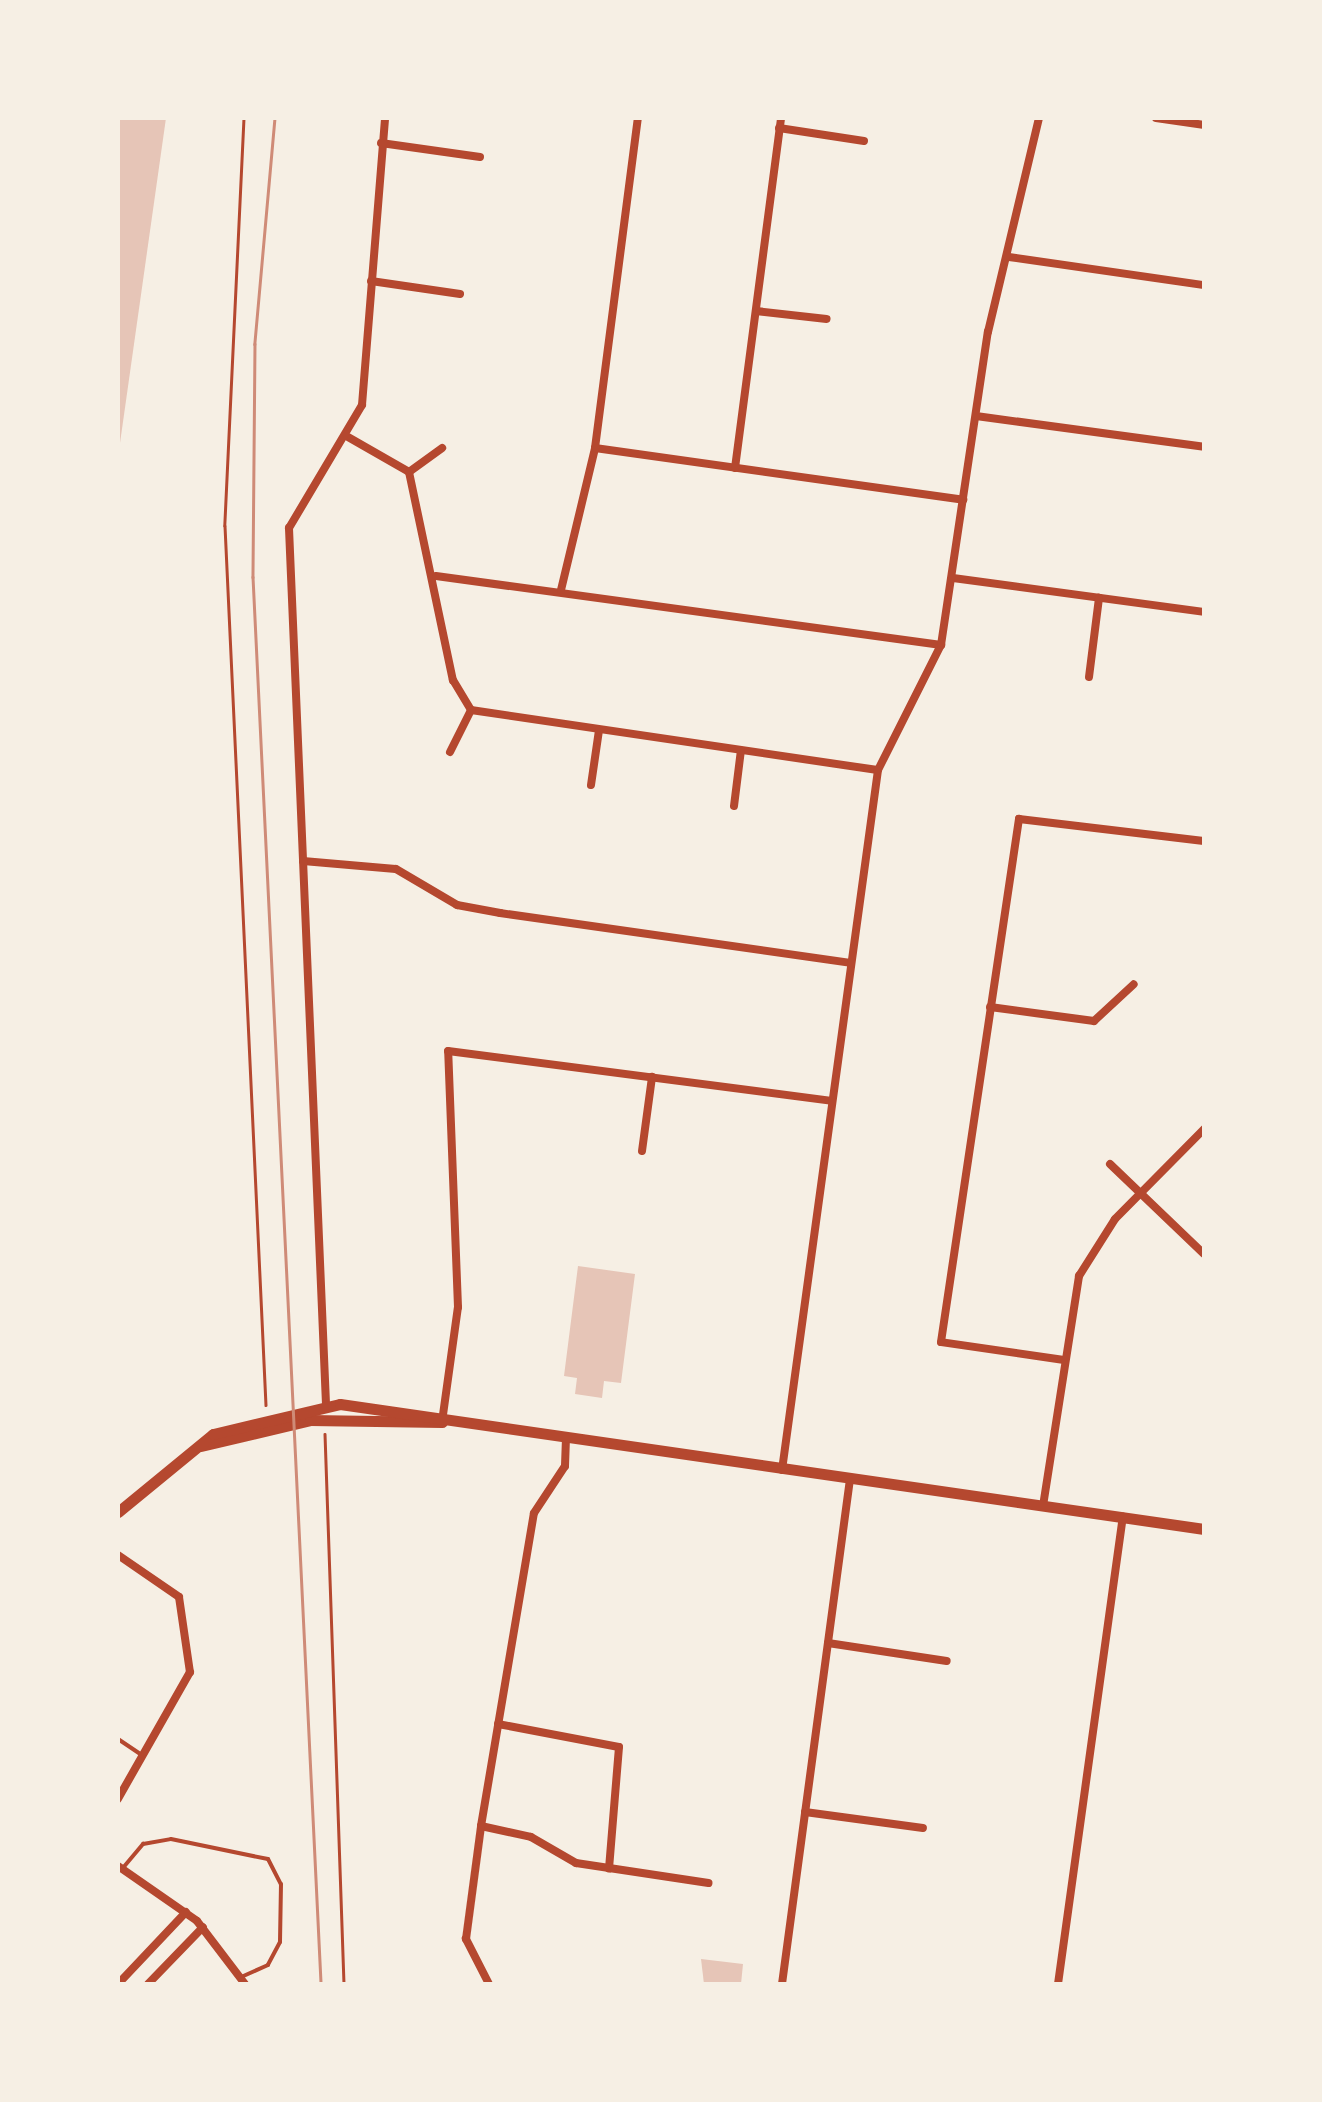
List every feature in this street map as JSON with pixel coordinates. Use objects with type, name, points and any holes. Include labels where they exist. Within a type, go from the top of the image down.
[{"type":"main road","points":[[118,1512],[200,1446],[267,1415],[326,1404],[1204,1529]]},
{"type":"main road","points":[[200,1446],[310,1420],[442,1422]]},
{"type":"street","points":[[326,1404],[288,528],[348,437],[362,405],[385,118]]},
{"type":"street","points":[[561,590],[595,448],[638,118]]},
{"type":"street","points":[[734,468],[781,118]]},
{"type":"street","points":[[782,1470],[878,770],[941,645],[976,416],[1040,118]]},
{"type":"street","points":[[1156,118],[1204,124]]},
{"type":"street","points":[[780,128],[864,141]]},
{"type":"street","points":[[381,143],[480,157]]},
{"type":"street","points":[[1009,258],[1204,285]]},
{"type":"street","points":[[371,282],[460,294]]},
{"type":"street","points":[[756,310],[826,318]]},
{"type":"street","points":[[976,416],[1204,447]]},
{"type":"street","points":[[348,437],[410,472],[436,576],[453,680],[471,710]]},
{"type":"street","points":[[410,472],[442,448]]},
{"type":"street","points":[[595,448],[963,500]]},
{"type":"street","points":[[436,576],[561,590],[941,645]]},
{"type":"street","points":[[953,578],[1204,612]]},
{"type":"street","points":[[1089,677],[1099,598]]},
{"type":"street","points":[[471,710],[878,770]]},
{"type":"street","points":[[450,752],[471,710]]},
{"type":"street","points":[[591,785],[599,730]]},
{"type":"street","points":[[734,806],[740,750]]},
{"type":"street","points":[[1064,1360],[940,1342],[1019,818],[1204,841]]},
{"type":"street","points":[[304,861],[396,869],[457,905],[850,963]]},
{"type":"street","points":[[990,1007],[1094,1021],[1134,984]]},
{"type":"street","points":[[442,1422],[458,1307],[448,1051],[832,1101]]},
{"type":"street","points":[[642,1152],[652,1077]]},
{"type":"street","points":[[1043,1506],[1079,1276],[1140,1194],[1204,1128]]},
{"type":"street","points":[[1110,1164],[1204,1254]]},
{"type":"street","points":[[489,1984],[466,1939],[481,1826],[534,1514],[564,1466],[566,1440]]},
{"type":"street","points":[[795,1984],[782,1984],[850,1479]]},
{"type":"street","points":[[1058,1984],[1124,1517]]},
{"type":"street","points":[[118,1556],[179,1596],[186,1614],[190,1672],[118,1799]]},
{"type":"street","points":[[828,1644],[946,1661]]},
{"type":"street","points":[[498,1724],[619,1747],[609,1869]]},
{"type":"street","points":[[805,1812],[923,1828]]},
{"type":"street","points":[[481,1826],[609,1869],[708,1883]]},
{"type":"street","points":[[120,1867],[203,1927],[243,1981]]},
{"type":"street","points":[[118,1984],[186,1912]]},
{"type":"street","points":[[148,1984],[203,1927]]},
{"type":"lane","points":[[118,1739],[144,1756]]},
{"type":"lane","points":[[120,1867],[143,1844],[171,1839],[268,1858],[282,1884],[280,1942],[268,1964],[243,1981]]},
{"type":"path","points":[[244,118],[226,526],[266,1405]]},
{"type":"path","points":[[325,1431],[344,1984]]},
{"type":"building","points":[[118,118],[166,118],[120,443],[118,443]]},
{"type":"building","points":[[578,1266],[635,1274],[621,1383],[604,1381],[602,1398],[575,1394],[577,1378],[564,1376]]},
{"type":"building","points":[[701,1959],[743,1964],[741,1984],[704,1984]]},
{"type":"tram line","points":[[275,118],[255,344],[253,577],[321,1984]]}]
